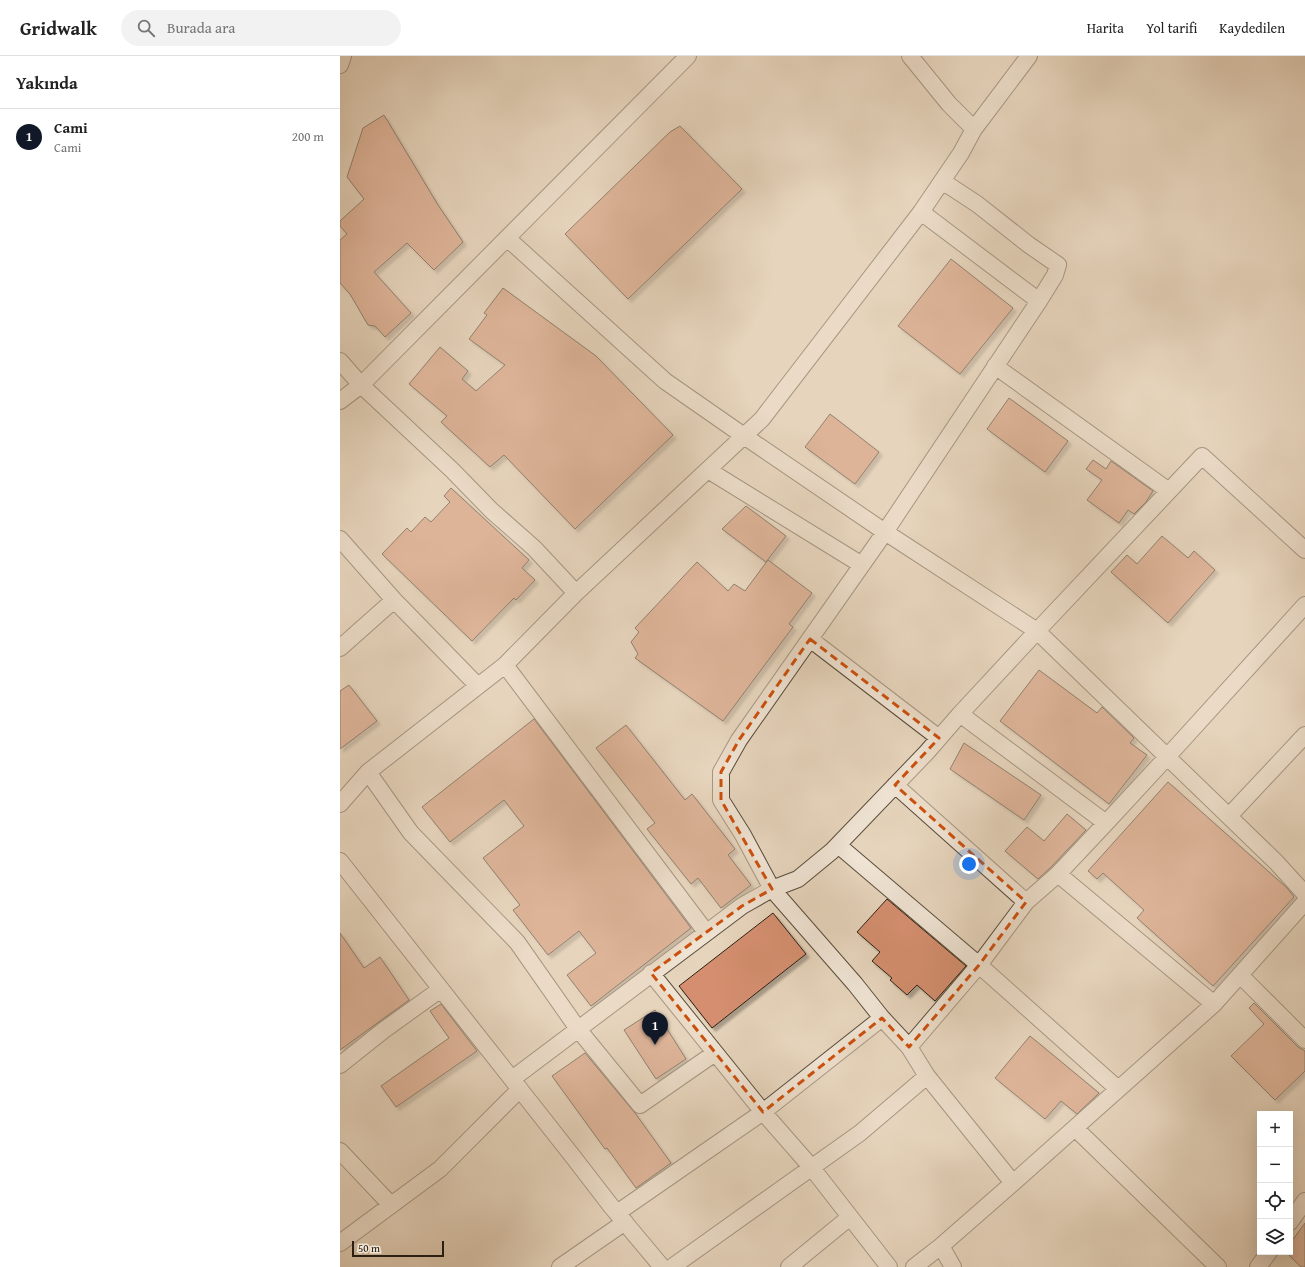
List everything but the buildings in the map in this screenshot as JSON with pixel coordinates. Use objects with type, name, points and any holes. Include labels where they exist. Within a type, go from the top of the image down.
[{"type":"street","points":[[340,65],[343,56]]},
{"type":"street","points":[[340,402],[361,385],[688,56]]},
{"type":"street","points":[[910,56],[949,104],[974,128]]},
{"type":"street","points":[[340,804],[368,772],[505,665],[576,593],[762,419],[922,212],[961,153],[974,128],[1029,56]]},
{"type":"street","points":[[942,181],[976,204],[1029,245],[1058,265],[1052,280],[885,532],[739,740],[721,772],[721,800],[743,835],[772,888],[855,984],[882,1018],[909,1047],[927,1076],[1013,1183]]},
{"type":"street","points":[[922,212],[1038,301]]},
{"type":"street","points":[[507,238],[666,380],[744,436],[885,532],[1037,631],[1276,862],[1305,894]]},
{"type":"street","points":[[340,361],[361,385],[452,470],[492,511],[534,548],[576,593]]},
{"type":"street","points":[[995,366],[1169,491]]},
{"type":"street","points":[[340,1243],[440,1169],[516,1084],[578,1029],[742,906],[772,888],[798,879],[838,845],[1202,456],[1305,550]]},
{"type":"street","points":[[708,470],[862,565]]},
{"type":"street","points":[[340,539],[394,600],[478,686]]},
{"type":"street","points":[[340,648],[394,600]]},
{"type":"street","points":[[909,1047],[979,966],[1026,902],[1058,874],[1106,823],[1305,605]]},
{"type":"street","points":[[810,639],[939,738]]},
{"type":"street","points":[[505,665],[706,932]]},
{"type":"street","points":[[960,714],[1106,823]]},
{"type":"street","points":[[1229,816],[1305,735]]},
{"type":"street","points":[[368,772],[410,833],[517,942],[578,1029],[640,1106],[715,1053]]},
{"type":"street","points":[[895,785],[1026,902]]},
{"type":"street","points":[[838,845],[979,966],[1118,1089]]},
{"type":"street","points":[[340,860],[621,1218],[662,1267]]},
{"type":"street","points":[[1058,874],[1214,1004]]},
{"type":"street","points":[[914,1267],[1013,1183],[1214,1004],[1305,902]]},
{"type":"street","points":[[651,973],[763,1112],[812,1168],[889,1267]]},
{"type":"street","points":[[1240,975],[1305,1040]]},
{"type":"street","points":[[340,1065],[384,1030],[441,989]]},
{"type":"street","points":[[560,1267],[621,1218],[763,1112],[882,1018]]},
{"type":"street","points":[[672,1267],[860,1133],[927,1076]]},
{"type":"street","points":[[1075,1128],[1218,1267]]},
{"type":"street","points":[[340,1151],[391,1205]]},
{"type":"street","points":[[1292,1219],[1305,1201]]},
{"type":"street","points":[[789,1267],[850,1217]]},
{"type":"street","points":[[940,1246],[953,1267]]},
{"type":"street","points":[[1258,1267],[1267,1255]]},
{"type":"highlighted area","points":[[810,639],[939,738],[895,785],[1026,902],[979,965],[909,1047],[882,1018],[763,1112],[651,973],[742,906],[772,889],[721,800],[721,772],[739,740]]},
{"type":"place","name":"Cami","points":[[655,1045]]}]
